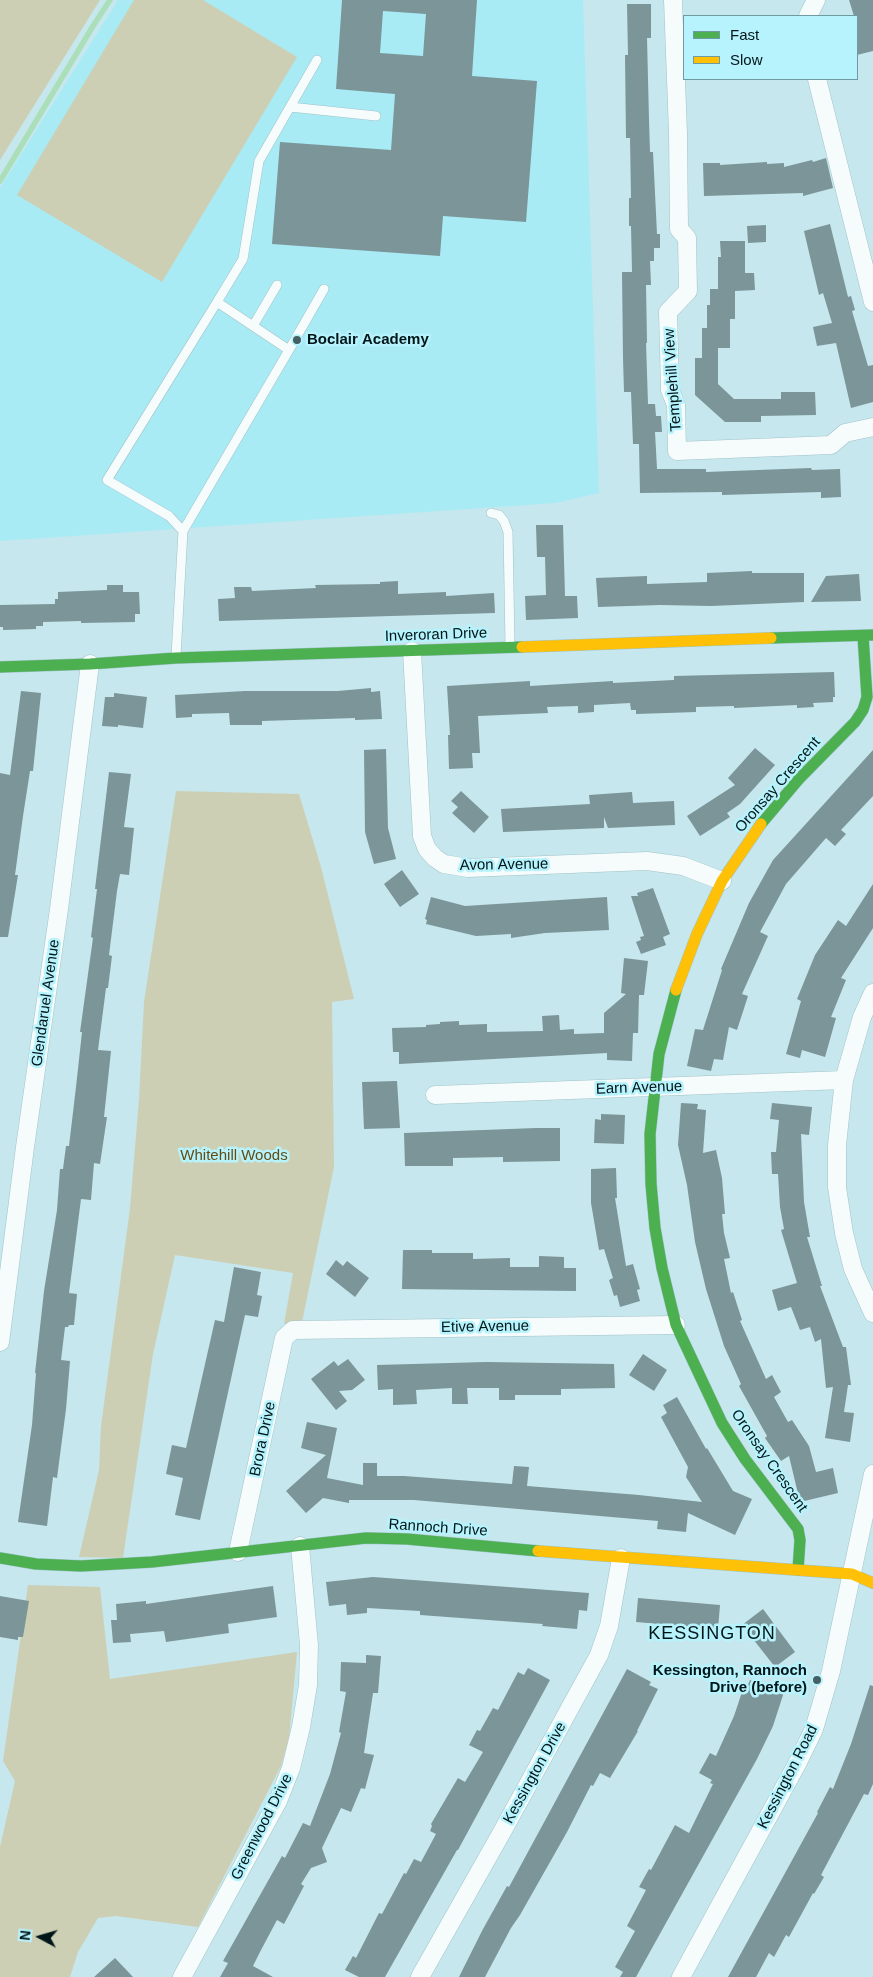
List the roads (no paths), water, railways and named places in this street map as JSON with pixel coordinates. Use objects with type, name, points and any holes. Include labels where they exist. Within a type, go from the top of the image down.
[{"type":"street","name":"Templehill View","points":[[673,0],[678,133],[678,229],[687,238],[688,291],[668,312],[670,390],[676,405],[677,451],[831,445],[845,433],[873,428]]},
{"type":"street","points":[[808,15],[816,0]]},
{"type":"street","points":[[817,80],[873,302]]},
{"type":"street","name":"Inveroran Drive","points":[[0,666],[90,664],[176,658],[868,636]]},
{"type":"street","name":"Oronsay Crescent","points":[[798,1570],[800,1540],[798,1529],[745,1458],[722,1423],[676,1325],[662,1268],[654,1220],[650,1134],[659,1054],[679,981],[696,934],[722,881],[761,824],[799,779],[855,722],[863,710],[867,697],[868,636]]},
{"type":"street","name":"Avon Avenue","points":[[412,651],[422,836],[427,849],[435,858],[444,864],[468,868],[647,860],[684,866],[722,881]]},
{"type":"street","name":"Glendaruel Avenue","points":[[0,1342],[25,1147],[59,909],[90,664]]},
{"type":"street","points":[[873,993],[862,1017],[844,1080],[837,1146],[837,1187],[844,1233],[853,1268],[873,1312]]},
{"type":"street","name":"Earn Avenue","points":[[435,1094],[844,1080]]},
{"type":"street","name":"Etive Avenue","points":[[293,1330],[676,1325]]},
{"type":"street","name":"Brora Drive","points":[[238,1552],[284,1338],[293,1330]]},
{"type":"street","name":"Kessington Road","points":[[680,1977],[797,1764],[814,1729],[831,1671],[873,1474]]},
{"type":"street","name":"Rannoch Drive","points":[[0,1558],[36,1564],[81,1566],[152,1562],[366,1538],[852,1574],[873,1583]]},
{"type":"street","name":"Greenwood Drive","points":[[182,1977],[278,1801],[291,1768],[301,1727],[308,1685],[309,1645],[300,1546]]},
{"type":"street","name":"Kessington Drive","points":[[420,1977],[507,1824],[599,1655],[609,1626],[621,1558]]},
{"type":"lane","points":[[183,530],[169,516],[107,480],[243,259],[258,161],[317,60]]},
{"type":"lane","points":[[290,107],[376,116]]},
{"type":"lane","points":[[253,326],[277,285]]},
{"type":"lane","points":[[176,658],[183,530],[324,289]]},
{"type":"lane","points":[[217,302],[289,350]]},
{"type":"lane","points":[[491,513],[499,516],[504,521],[508,532],[510,648]]},
{"type":"waterway","points":[[0,181],[110,0]]},
{"type":"place","name":"Boclair Academy","points":[[297,340]]},
{"type":"place","name":"Kessington, Rannoch Drive (before)","points":[[817,1680]]},
{"type":"district","name":"KESSINGTON","points":[[712,1634]]},
{"type":"park label","name":"Whitehill Woods","points":[[234,1156]]}]
